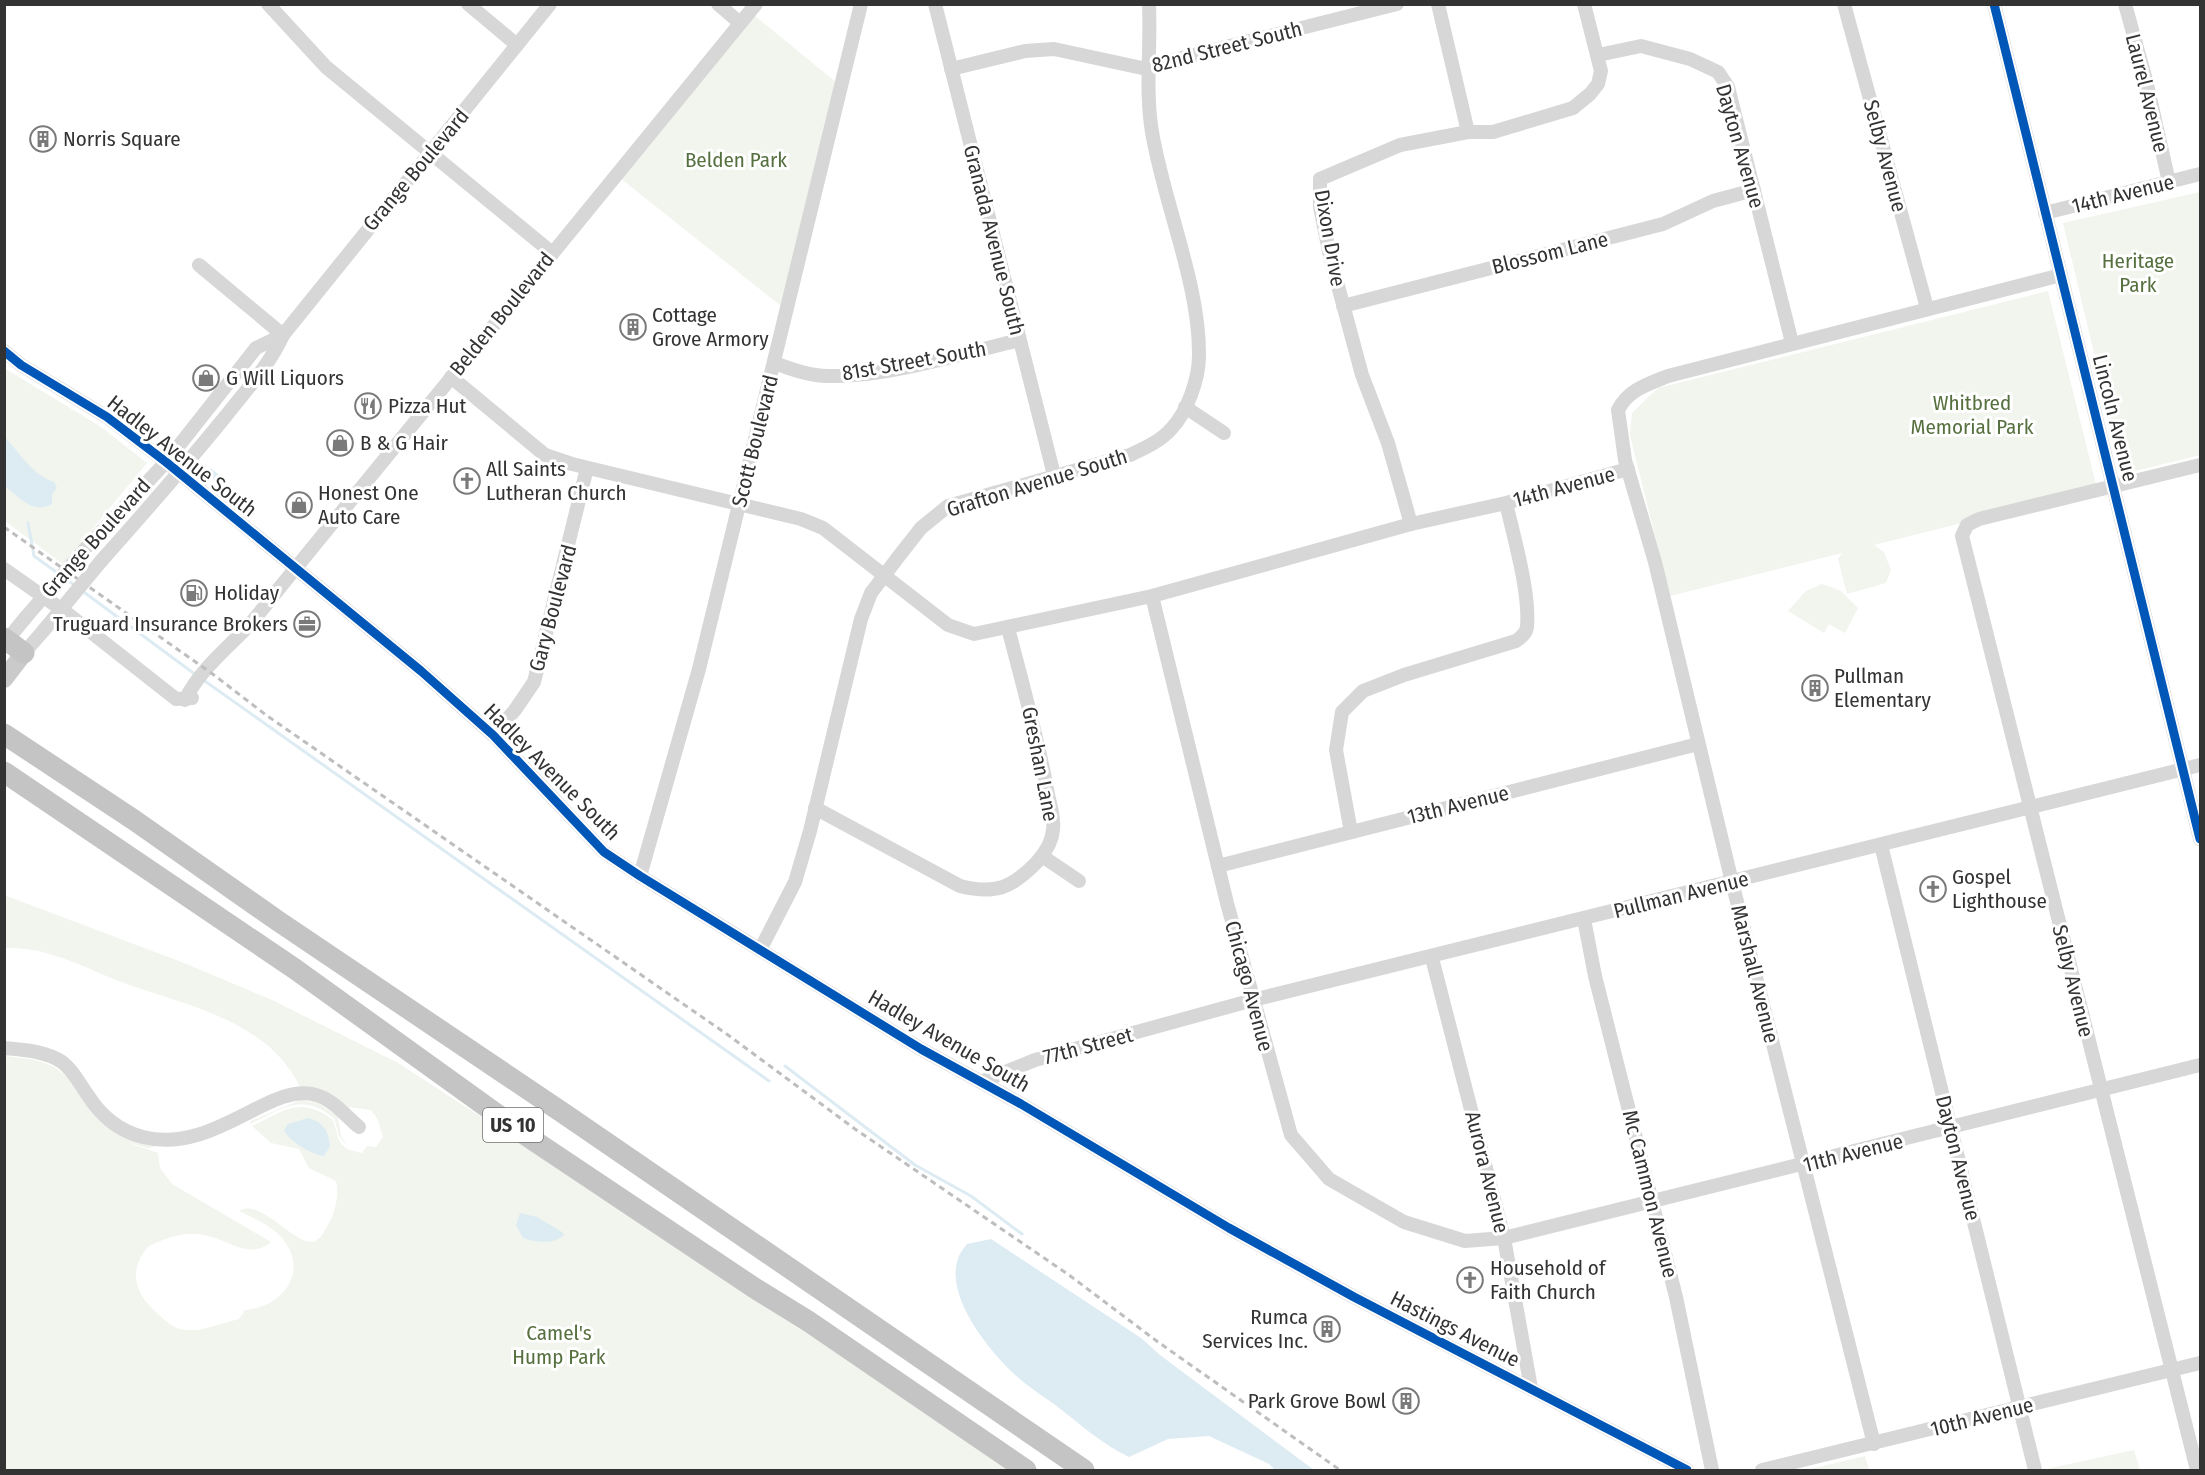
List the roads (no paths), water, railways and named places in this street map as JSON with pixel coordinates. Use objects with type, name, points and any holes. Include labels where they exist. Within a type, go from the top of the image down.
[{"type":"highway","points":[[6,640],[24,653]]},
{"type":"highway","name":"US 10","points":[[4,734],[134,820],[287,928],[566,1115],[1084,1470]]},
{"type":"highway","name":"US 10","points":[[4,772],[296,969],[527,1136],[756,1290],[808,1321],[1026,1470]]},
{"type":"main road","points":[[6,678],[24,653]]},
{"type":"street","points":[[268,4],[326,67],[551,252]]},
{"type":"street","points":[[468,4],[517,45]]},
{"type":"street","name":"Grange Boulevard","points":[[24,653],[180,472],[273,357],[282,334],[550,4]]},
{"type":"street","points":[[718,4],[740,23]]},
{"type":"street","name":"Belden Boulevard","points":[[4,569],[68,614],[176,699],[185,700],[196,697],[236,648],[249,624],[756,4]]},
{"type":"street","name":"Scott Boulevard","points":[[640,876],[699,669],[861,4]]},
{"type":"street","name":"Granada Avenue South","points":[[935,4],[1054,476]]},
{"type":"street","name":"Grafton Avenue South","points":[[760,950],[795,882],[861,620],[872,593],[921,528],[948,506],[1130,455],[1157,442],[1173,428],[1185,407],[1199,354],[1190,286],[1152,132],[1148,67],[1149,4]]},
{"type":"street","name":"82nd Street South","points":[[951,69],[1025,51],[1054,49],[1104,58],[1129,66],[1148,67],[1397,4]]},
{"type":"street","points":[[1438,4],[1468,132]]},
{"type":"street","name":"Dixon Drive","points":[[1411,524],[1388,443],[1362,375],[1343,306],[1320,207],[1320,179],[1400,146],[1468,132],[1493,132],[1573,108],[1598,84],[1601,71],[1584,4]]},
{"type":"street","name":"Selby Avenue","points":[[1844,4],[1927,308]]},
{"type":"street","name":"Lincoln Avenue","points":[[1994,4],[2200,839]]},
{"type":"street","name":"Laurel Avenue","points":[[2125,4],[2146,80],[2169,182]]},
{"type":"street","name":"Dayton Avenue","points":[[1598,54],[1641,46],[1690,59],[1718,72],[1728,87],[1792,344]]},
{"type":"street","name":"14th Avenue","points":[[2045,213],[2200,174]]},
{"type":"street","name":"Blossom Lane","points":[[1343,306],[1663,224],[1713,201],[1754,190]]},
{"type":"street","points":[[199,265],[282,334]]},
{"type":"street","name":"14th Avenue","points":[[451,377],[545,455],[587,468],[801,519],[823,528],[948,625],[964,632],[989,632],[1152,596],[1411,524],[1506,503],[1628,469],[1618,410],[1630,394],[1644,385],[1668,376],[2061,275]]},
{"type":"street","name":"Grange Boulevard","points":[[6,640],[85,549],[166,462],[256,348],[282,334]]},
{"type":"street","name":"81st Street South","points":[[774,363],[802,373],[841,375],[911,366],[1019,340]]},
{"type":"street","name":"Hadley Avenue South","points":[[4,351],[21,365],[107,417],[180,472],[421,671],[493,735],[604,852],[921,1049],[1209,1216]]},
{"type":"street","points":[[1185,407],[1224,433]]},
{"type":"street","points":[[2113,487],[2200,465]]},
{"type":"street","name":"Gary Boulevard","points":[[493,735],[516,710],[534,682],[587,468]]},
{"type":"street","name":"Marshall Avenue","points":[[1628,469],[1655,562],[1732,882],[1874,1444]]},
{"type":"street","name":"Selby Avenue","points":[[2113,487],[1978,519],[1967,525],[1962,536],[2197,1470]]},
{"type":"street","points":[[1352,832],[1336,750],[1342,712],[1363,691],[1404,675],[1516,641],[1523,636],[1527,628],[1523,588],[1506,503]]},
{"type":"street","name":"Chicago Avenue","points":[[1152,596],[1218,866],[1291,1135],[1329,1179],[1404,1222],[1449,1238],[1465,1241],[1504,1238]]},
{"type":"street","name":"Greshan Lane","points":[[815,808],[960,886],[980,891],[1012,884],[1042,856],[1052,841],[1054,827],[1040,748],[1008,628]]},
{"type":"street","name":"13th Avenue","points":[[1218,866],[1698,744]]},
{"type":"street","name":"Pullman Avenue","points":[[1161,1026],[1253,1000],[1432,958],[2200,765]]},
{"type":"street","name":"Dayton Avenue","points":[[1881,845],[2035,1470]]},
{"type":"street","points":[[1042,856],[1079,881]]},
{"type":"street","name":"Mc Cammon Avenue","points":[[1584,919],[1595,976],[1676,1297],[1712,1470]]},
{"type":"street","name":"Aurora Avenue","points":[[1432,958],[1504,1238],[1531,1388]]},
{"type":"street","name":"77th Street","points":[[981,1082],[1035,1060],[1161,1026]]},
{"type":"street","points":[[4,1048],[42,1053],[63,1063],[106,1118],[131,1133],[150,1139],[173,1141],[196,1138],[284,1097],[303,1093],[324,1099],[359,1127]]},
{"type":"street","name":"11th Avenue","points":[[1504,1238],[2200,1065]]},
{"type":"street","name":"Hastings Avenue","points":[[1209,1216],[1354,1297],[1687,1470]]},
{"type":"street","name":"10th Avenue","points":[[1762,1470],[2200,1363]]},
{"type":"waterway","points":[[28,523],[34,556],[59,574]]},
{"type":"waterway","points":[[64,578],[76,586]]},
{"type":"waterway","points":[[81,590],[196,675]]},
{"type":"waterway","points":[[202,679],[769,1081]]},
{"type":"waterway","points":[[785,1066],[915,1165],[971,1196],[1022,1234]]},
{"type":"railway","points":[[4,527],[214,675],[266,715],[728,1035],[855,1129],[1069,1275],[1158,1342],[1340,1470]]},
{"type":"place","name":"Norris Square","points":[[43,139]]},
{"type":"place","name":"Cottage Grove Armory","points":[[633,327]]},
{"type":"place","name":"G Will Liquors","points":[[206,378]]},
{"type":"place","name":"Pizza Hut","points":[[368,406]]},
{"type":"place","name":"B & G Hair","points":[[340,443]]},
{"type":"place","name":"All Saints Lutheran Church","points":[[467,481]]},
{"type":"place","name":"Honest One Auto Care","points":[[299,505]]},
{"type":"place","name":"Holiday","points":[[194,593]]},
{"type":"place","name":"Truguard Insurance Brokers","points":[[307,624]]},
{"type":"place","name":"Pullman Elementary","points":[[1815,688]]},
{"type":"place","name":"Gospel Lighthouse","points":[[1933,889]]},
{"type":"place","name":"Household of Faith Church","points":[[1470,1280]]},
{"type":"place","name":"Rumca Services Inc.","points":[[1327,1329]]},
{"type":"place","name":"Park Grove Bowl","points":[[1406,1401]]},
{"type":"park label","name":"Belden Park","points":[[736,160]]},
{"type":"park label","name":"Heritage Park","points":[[2138,273]]},
{"type":"park label","name":"Whitbred Memorial Park","points":[[1972,415]]},
{"type":"park label","name":"Camel's Hump Park","points":[[559,1345]]}]
